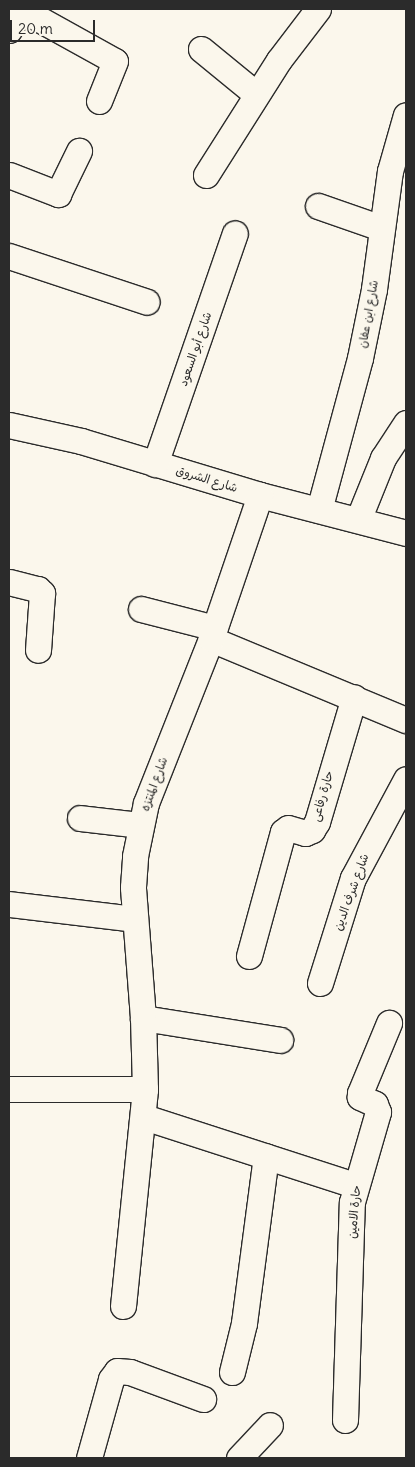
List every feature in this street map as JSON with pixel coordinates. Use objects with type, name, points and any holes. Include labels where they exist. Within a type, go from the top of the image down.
[{"type":"street","points":[[9,30],[21,9],[115,61],[100,101]]},
{"type":"street","points":[[206,175],[256,94],[318,9]]},
{"type":"street","points":[[201,49],[256,94]]},
{"type":"street","name":"شارع ابن عفان","points":[[319,510],[360,358],[374,289],[390,171],[406,115]]},
{"type":"street","points":[[9,175],[58,194],[79,151]]},
{"type":"street","points":[[318,206],[381,228]]},
{"type":"street","name":"شارع أبو السعود","points":[[155,464],[235,233]]},
{"type":"street","points":[[9,256],[147,302]]},
{"type":"street","points":[[358,520],[383,458],[406,423]]},
{"type":"street","name":"شارع الشروق","points":[[9,425],[81,441],[260,495],[406,533]]},
{"type":"street","name":"شارع المنتزه","points":[[123,1306],[144,1117],[145,1089],[143,1018],[133,887],[140,825],[154,782],[213,634],[260,495]]},
{"type":"street","points":[[9,582],[38,589],[42,594],[38,650]]},
{"type":"street","points":[[141,610],[213,634],[406,720]]},
{"type":"street","name":"حارة رفاعى","points":[[250,956],[283,832],[288,828],[305,833],[317,822],[354,697]]},
{"type":"street","name":"شارع شرف الدين","points":[[320,983],[357,870],[406,779]]},
{"type":"street","points":[[80,818],[140,825]]},
{"type":"street","points":[[9,904],[134,918]]},
{"type":"street","points":[[143,1018],[280,1040]]},
{"type":"street","name":"حارة الامين","points":[[345,1420],[355,1185],[378,1112],[375,1104],[360,1097],[360,1093],[389,1022]]},
{"type":"street","points":[[9,1088],[145,1089]]},
{"type":"street","points":[[144,1117],[355,1185]]},
{"type":"street","points":[[232,1372],[244,1323],[266,1156]]},
{"type":"street","points":[[89,1458],[110,1379],[117,1371],[130,1372],[203,1399]]},
{"type":"street","points":[[239,1458],[270,1425]]}]
